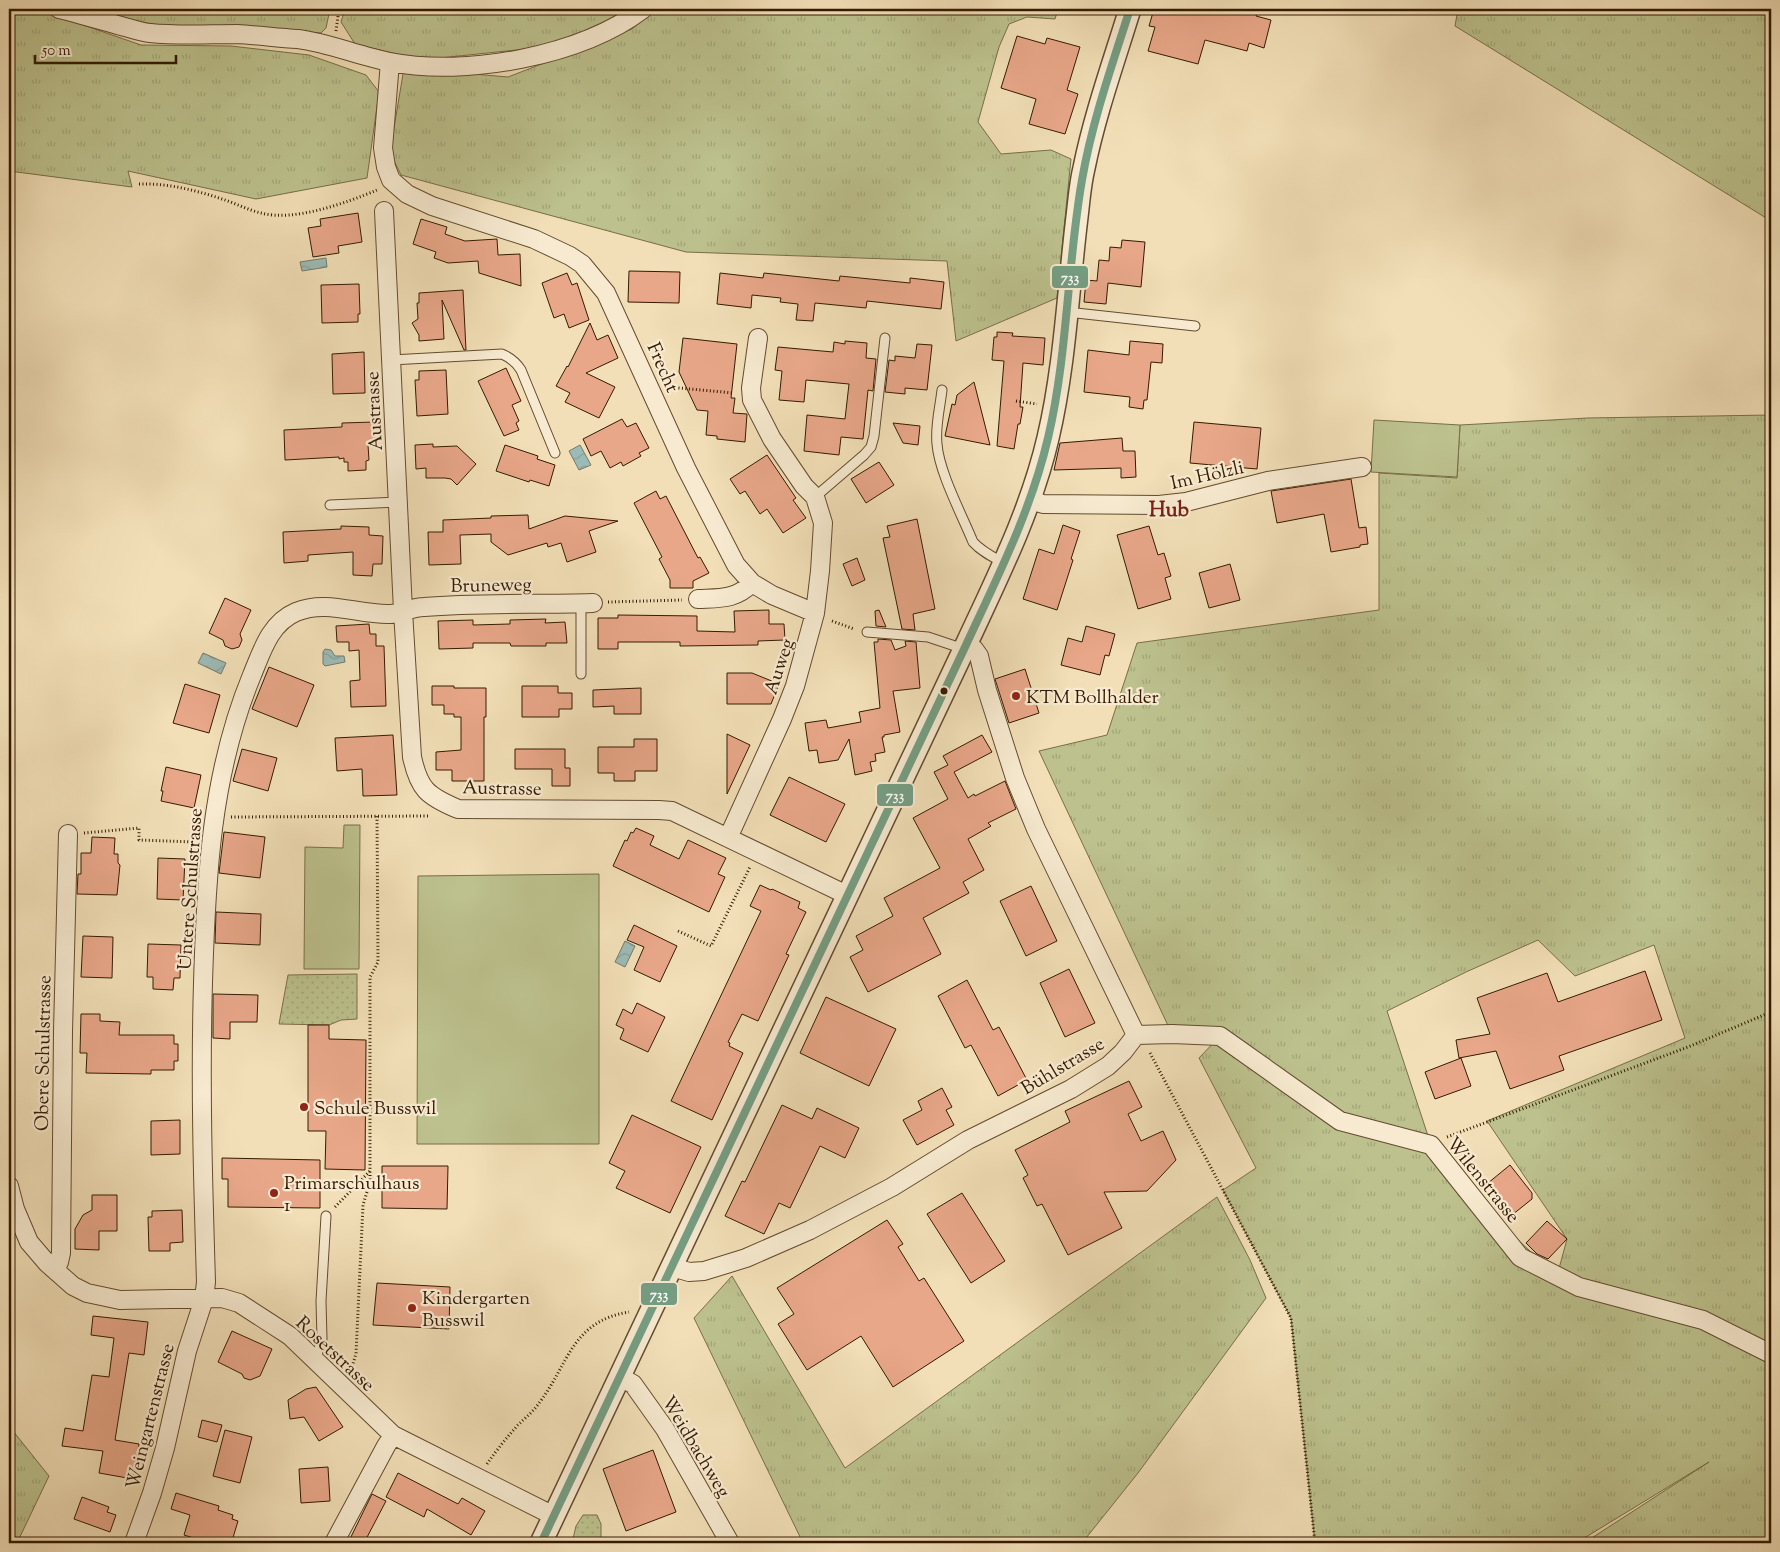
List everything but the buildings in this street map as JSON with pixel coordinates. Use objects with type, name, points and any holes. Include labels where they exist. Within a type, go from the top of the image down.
[{"type":"street","points":[[59,9],[149,33],[240,34],[301,40],[333,46],[390,62],[440,66],[478,65],[523,59],[565,48],[636,15],[643,9]]},
{"type":"street","points":[[541,1543],[965,647],[1004,563],[1030,500],[1048,440],[1055,407],[1084,170],[1095,120],[1130,9]]},
{"type":"street","points":[[390,62],[383,148],[386,168],[391,180]]},
{"type":"street","name":"Frecht","points":[[391,180],[407,194],[424,202],[534,239],[570,256],[582,264],[606,293],[686,468],[736,565],[752,584],[772,595],[815,613]]},
{"type":"street","name":"Austrasse","points":[[384,211],[403,611],[412,757],[416,776],[425,791],[440,802],[458,809],[672,811],[847,896]]},
{"type":"street","name":"Auweg","points":[[728,838],[789,703],[798,678],[815,613],[823,524],[816,497],[804,486],[772,439],[760,417],[752,394],[758,338]]},
{"type":"street","name":"Im Hölzli","points":[[1030,500],[1043,504],[1159,506],[1186,502],[1268,481],[1362,467]]},
{"type":"street","points":[[698,600],[731,598],[744,592],[752,584]]},
{"type":"street","name":"Bruneweg","points":[[403,611],[423,607],[587,603]]},
{"type":"street","name":"Untere Schulstrasse","points":[[204,1299],[206,1282],[202,1143],[202,1020],[207,876],[220,776],[241,702],[265,643],[281,620],[295,612],[312,607],[332,607],[390,614],[403,611]]},
{"type":"street","points":[[965,647],[974,649],[979,656],[987,690],[1012,770],[1036,829],[1136,1035]]},
{"type":"street","name":"Obere Schulstrasse","points":[[54,1270],[60,1262],[61,1254],[63,1032],[75,833]]},
{"type":"street","name":"Wilenstrasse","points":[[1136,1035],[1220,1036],[1340,1121],[1431,1145],[1520,1257],[1579,1287],[1703,1320],[1771,1354]]},
{"type":"street","name":"Bühlstrasse","points":[[672,1267],[689,1272],[704,1271],[746,1258],[810,1230],[892,1187],[968,1140],[1071,1089],[1108,1066],[1123,1052],[1136,1035]]},
{"type":"street","name":"Rosetstrasse","points":[[9,1186],[14,1209],[29,1242],[54,1270],[73,1286],[87,1293],[120,1300],[222,1298],[239,1303],[290,1336],[394,1435],[554,1516]]},
{"type":"street","name":"Weingartenstrasse","points":[[134,1543],[166,1448],[187,1351],[204,1299]]},
{"type":"street","name":"Weidbachweg","points":[[620,1377],[633,1384],[665,1429],[730,1543]]},
{"type":"street","points":[[334,1543],[386,1446],[394,1435]]},
{"type":"lane","points":[[1067,312],[1195,326]]},
{"type":"lane","points":[[816,497],[871,447],[874,436],[885,338]]},
{"type":"lane","name":"Austrasse","points":[[391,360],[502,354],[510,357],[521,370],[555,453]]},
{"type":"lane","points":[[942,390],[937,425],[937,444],[941,465],[973,542],[991,557],[1004,563]]},
{"type":"lane","points":[[330,504],[399,502]]},
{"type":"lane","points":[[581,674],[587,603]]},
{"type":"lane","points":[[867,632],[928,637],[965,647]]},
{"type":"lane","points":[[313,1358],[318,1352],[322,1339],[321,1301],[326,1216]]},
{"type":"path","points":[[338,14],[339,9]]},
{"type":"path","points":[[139,184],[180,187],[222,199],[262,214],[299,215],[361,197],[386,187],[391,180]]},
{"type":"path","points":[[649,388],[655,385],[752,394]]},
{"type":"path","points":[[1016,401],[1028,402]]},
{"type":"path","points":[[587,603],[698,600]]},
{"type":"path","points":[[815,613],[838,624],[867,632]]},
{"type":"path","points":[[229,817],[450,816],[458,809]]},
{"type":"path","points":[[339,1383],[352,1369],[356,1354],[363,1205],[370,1182],[370,977],[378,962],[378,816]]},
{"type":"path","points":[[75,833],[139,828],[139,840],[204,843]]},
{"type":"path","points":[[678,931],[711,946],[757,852]]},
{"type":"path","points":[[1431,1145],[1451,1134],[1688,1047],[1771,1012]]},
{"type":"path","points":[[1136,1035],[1149,1050],[1290,1318],[1315,1543]]},
{"type":"path","points":[[326,1216],[370,1171]]},
{"type":"path","points":[[479,1478],[490,1459],[543,1399],[580,1337],[592,1327],[623,1313],[635,1311],[648,1317]]},
{"type":"green space","points":[[9,9],[37,9],[141,45],[231,46],[309,55],[366,75],[379,92],[367,178],[256,199],[128,171],[132,187],[9,171]]},
{"type":"green space","points":[[86,9],[330,9],[326,28],[321,33],[265,28],[155,25]]},
{"type":"green space","points":[[345,9],[630,9],[618,18],[554,46],[421,60],[355,44],[341,22]]},
{"type":"green space","points":[[656,9],[1058,9],[1055,19],[1027,17],[1009,24],[999,47],[978,122],[1001,154],[1051,150],[1071,159],[1057,298],[956,341],[947,261],[686,252],[401,175],[390,152],[404,68],[508,77],[632,29]]},
{"type":"green space","points":[[1458,9],[1771,9],[1771,221],[1455,26]]},
{"type":"green space","points":[[1771,415],[1771,1543],[1584,1543],[1709,1462],[1576,1543],[1315,1543],[1291,1318],[1223,1190],[1256,1168],[1199,1058],[1219,1037],[1172,1034],[1039,751],[1107,735],[1137,643],[1379,610],[1379,473],[1457,478],[1460,425],[1588,418]],"holes":[[[1538,940],[1575,976],[1654,945],[1685,1038],[1487,1121],[1567,1239],[1557,1276],[1477,1202],[1431,1145],[1387,1011],[1466,972]]]},
{"type":"green space","points":[[1374,420],[1460,425],[1457,477],[1371,472]]},
{"type":"green space","points":[[344,825],[360,825],[359,969],[304,969],[305,847],[343,848]]},
{"type":"green space","points":[[599,874],[599,1144],[417,1144],[418,876]]},
{"type":"green space","points":[[357,974],[357,1019],[341,1020],[329,1025],[279,1024],[288,975]]},
{"type":"green space","points":[[1217,1197],[1250,1260],[1266,1298],[1138,1473],[1082,1543],[803,1543],[694,1318],[732,1276],[845,1468]]},
{"type":"green space","points":[[9,1426],[49,1476],[17,1543],[9,1543]]},
{"type":"green space","points":[[583,1515],[597,1515],[601,1524],[601,1538],[592,1543],[572,1543],[576,1526]]},
{"type":"water","points":[[326,258],[327,267],[302,271],[300,262]]},
{"type":"water","points":[[580,445],[591,465],[579,470],[569,451]]},
{"type":"water","points":[[325,649],[331,650],[335,656],[344,656],[345,662],[325,666],[323,664],[323,652]]},
{"type":"water","points":[[203,653],[226,663],[221,674],[198,663]]},
{"type":"water","points":[[625,941],[635,946],[625,967],[615,962]]},
{"type":"transit line","name":"733","points":[[541,1543],[966,645],[1023,518],[1041,465],[1055,406],[1064,341],[1073,244],[1086,158],[1103,94],[1130,9]]},
{"type":"place","name":"KTM Bollhalder","points":[[1016,696]]},
{"type":"place","name":"Schule Busswil","points":[[304,1107]]},
{"type":"place","name":"Primarschulhaus 1","points":[[274,1193]]},
{"type":"place","name":"Kindergarten Busswil","points":[[412,1308]]},
{"type":"district","name":"Hub","points":[[1169,509]]}]
